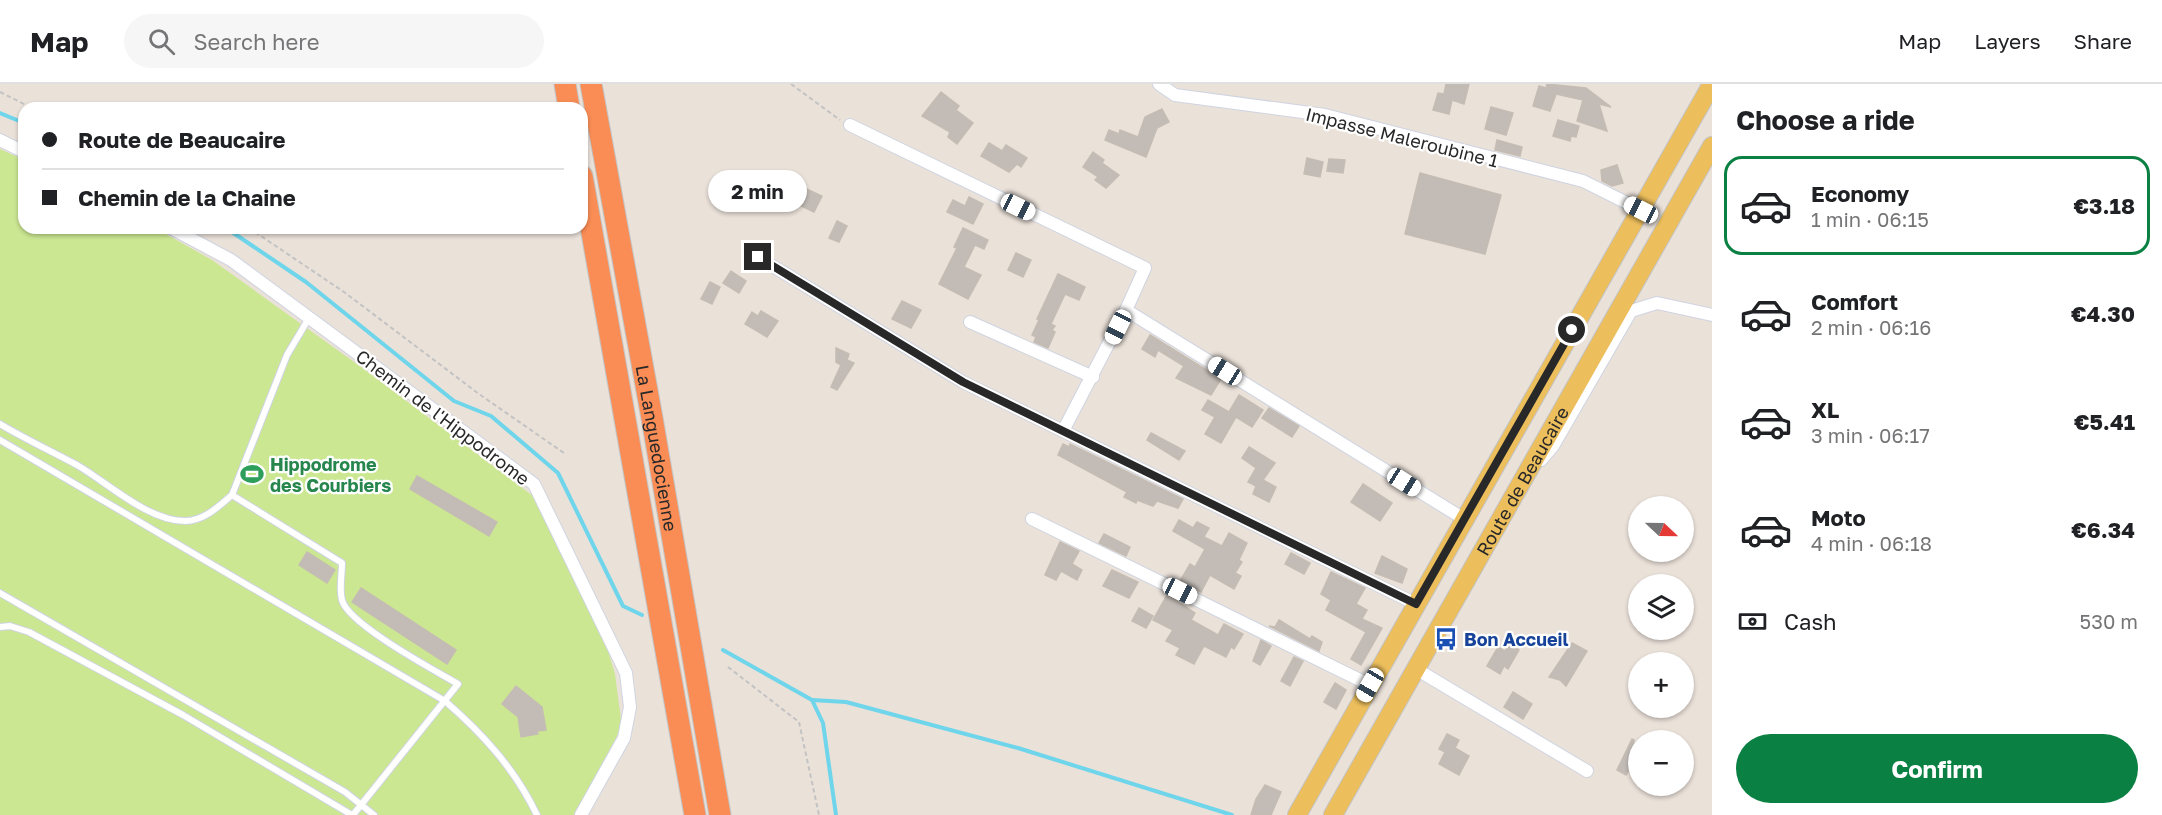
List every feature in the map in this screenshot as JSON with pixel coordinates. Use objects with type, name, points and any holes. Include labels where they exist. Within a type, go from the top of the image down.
[{"type":"highway","points":[[565,84],[568,102]]},
{"type":"highway","name":"La Languedocienne","points":[[591,84],[654,430],[720,815]]},
{"type":"highway","name":"La Languedocienne","points":[[588,210],[695,815]]},
{"type":"main road","name":"Route de Beaucaire","points":[[1297,815],[1712,84]]},
{"type":"main road","name":"Route de Beaucaire","points":[[1333,815],[1712,146]]},
{"type":"street","name":"Impasse Maleroubine 1","points":[[1159,84],[1175,95],[1325,115],[1582,181],[1641,210]]},
{"type":"street","points":[[850,125],[1144,268],[1093,377],[1063,432]]},
{"type":"street","points":[[0,140],[18,149]]},
{"type":"street","name":"Chemin de l'Hippodrome","points":[[182,234],[231,260],[534,484],[626,673],[630,706],[624,738],[581,815]]},
{"type":"street","points":[[758,257],[963,382],[1416,604]]},
{"type":"street","points":[[1522,484],[1553,446],[1631,311],[1642,305],[1657,303],[1712,315]]},
{"type":"street","points":[[1126,310],[1464,519]]},
{"type":"street","points":[[970,322],[1093,377]]},
{"type":"street","points":[[1032,519],[1370,685]]},
{"type":"street","points":[[1416,669],[1587,771]]},
{"type":"lane","points":[[0,423],[74,463],[149,512],[166,519],[188,521],[208,514],[232,495],[287,355],[310,317]]},
{"type":"lane","points":[[0,440],[445,701],[470,723],[507,762],[537,815]]},
{"type":"lane","points":[[0,627],[10,626],[29,632],[183,716],[352,815],[458,684],[368,629],[349,613],[342,601],[342,563],[232,495]]},
{"type":"lane","points":[[0,593],[362,804],[374,815]]},
{"type":"path","points":[[791,84],[834,117],[850,125]]},
{"type":"path","points":[[0,92],[20,102]]},
{"type":"path","points":[[258,234],[344,291],[479,394],[564,453]]},
{"type":"path","points":[[728,667],[800,722],[819,815]]},
{"type":"green space","name":"Hippodrome des Courbiers","points":[[0,149],[18,157],[18,234],[166,234],[212,260],[361,367],[533,496],[608,651],[615,674],[622,727],[575,815],[0,815]]},
{"type":"building","points":[[1446,84],[1469,84],[1464,104],[1452,100],[1449,114],[1433,110],[1438,93],[1444,94]]},
{"type":"building","points":[[1547,84],[1586,88],[1611,107],[1599,104],[1607,131],[1577,121],[1583,100],[1556,94],[1550,111],[1533,106],[1539,86],[1546,88]]},
{"type":"building","points":[[941,92],[959,106],[956,110],[973,123],[957,144],[948,137],[950,132],[922,116]]},
{"type":"building","points":[[1491,107],[1513,113],[1506,135],[1485,129]]},
{"type":"building","points":[[1162,109],[1169,122],[1157,128],[1146,157],[1105,140],[1109,130],[1119,134],[1120,130],[1138,137],[1145,117]]},
{"type":"building","points":[[1558,120],[1579,126],[1576,137],[1571,136],[1570,141],[1553,136]]},
{"type":"building","points":[[1497,140],[1522,147],[1520,156],[1495,150]]},
{"type":"building","points":[[989,143],[1002,151],[1006,145],[1027,158],[1021,167],[1017,164],[1009,172],[981,156]]},
{"type":"building","points":[[1093,152],[1104,160],[1102,163],[1119,175],[1106,188],[1095,180],[1098,177],[1083,167]]},
{"type":"building","points":[[1307,158],[1323,162],[1320,177],[1304,174]]},
{"type":"building","points":[[1329,159],[1345,160],[1343,173],[1327,171]]},
{"type":"building","points":[[1617,165],[1623,183],[1612,186],[1602,181],[1601,170]]},
{"type":"building","points":[[1420,173],[1501,195],[1485,254],[1405,234]]},
{"type":"building","points":[[787,180],[822,196],[814,212],[795,203],[793,207],[778,200]]},
{"type":"building","points":[[969,197],[983,204],[973,224],[947,212],[953,200],[965,206]]},
{"type":"building","points":[[837,221],[847,226],[839,242],[829,238]]},
{"type":"building","points":[[963,228],[988,240],[984,249],[975,245],[964,267],[981,275],[968,299],[939,284],[957,248],[954,247]]},
{"type":"building","points":[[1016,253],[1031,260],[1023,277],[1008,270]]},
{"type":"building","points":[[731,271],[746,281],[739,293],[723,283]]},
{"type":"building","points":[[1058,274],[1085,287],[1079,300],[1065,294],[1051,324],[1055,326],[1052,330],[1055,332],[1048,348],[1034,342],[1036,337],[1032,335]]},
{"type":"building","points":[[710,282],[720,287],[712,304],[701,299]]},
{"type":"building","points":[[902,301],[921,310],[911,328],[892,319]]},
{"type":"building","points":[[761,311],[778,321],[767,337],[745,324],[752,312],[758,316]]},
{"type":"building","points":[[1150,335],[1221,379],[1211,395],[1176,378],[1184,366],[1158,350],[1155,357],[1142,349]]},
{"type":"building","points":[[836,348],[849,354],[847,360],[854,363],[837,390],[831,387],[841,365],[836,362]]},
{"type":"building","points":[[1239,395],[1263,410],[1252,427],[1236,417],[1221,443],[1205,434],[1215,417],[1202,410],[1208,400],[1229,412]]},
{"type":"building","points":[[1269,408],[1299,426],[1292,437],[1262,418]]},
{"type":"building","points":[[1151,433],[1185,451],[1179,460],[1147,440]]},
{"type":"building","points":[[1063,444],[1069,447],[1070,444],[1183,499],[1178,508],[1157,501],[1153,506],[1137,500],[1136,503],[1124,497],[1127,492],[1058,455]]},
{"type":"building","points":[[1249,447],[1275,463],[1263,480],[1276,487],[1269,502],[1253,494],[1256,486],[1248,482],[1256,468],[1242,458]]},
{"type":"building","points":[[417,476],[497,522],[489,536],[410,489]]},
{"type":"building","points":[[1363,484],[1392,503],[1380,521],[1351,502]]},
{"type":"building","points":[[1179,520],[1193,528],[1197,522],[1209,528],[1204,537],[1222,546],[1229,533],[1247,543],[1239,560],[1242,562],[1235,573],[1241,576],[1234,589],[1210,575],[1201,592],[1180,581],[1190,564],[1195,567],[1205,549],[1173,531]]},
{"type":"building","points":[[1104,534],[1130,547],[1126,556],[1099,543]]},
{"type":"building","points":[[1060,542],[1079,551],[1072,564],[1082,570],[1077,580],[1061,571],[1056,580],[1045,575]]},
{"type":"building","points":[[307,552],[335,570],[327,583],[299,565]]},
{"type":"building","points":[[1291,553],[1310,563],[1304,574],[1285,564]]},
{"type":"building","points":[[1382,556],[1407,569],[1402,583],[1375,573]]},
{"type":"building","points":[[1112,570],[1138,582],[1129,598],[1103,586]]},
{"type":"building","points":[[1331,572],[1365,588],[1356,604],[1367,610],[1362,619],[1382,628],[1361,665],[1351,659],[1366,632],[1326,610],[1331,600],[1321,594]]},
{"type":"building","points":[[361,588],[456,650],[447,664],[352,602]]},
{"type":"building","points":[[1167,595],[1195,613],[1191,620],[1218,635],[1224,624],[1243,634],[1234,649],[1231,647],[1226,657],[1204,646],[1194,664],[1176,655],[1180,648],[1166,641],[1173,630],[1153,620]]},
{"type":"building","points":[[1139,608],[1153,616],[1146,628],[1132,621]]},
{"type":"building","points":[[1279,620],[1310,639],[1312,636],[1322,642],[1319,651],[1269,626],[1275,627]]},
{"type":"building","points":[[1261,640],[1271,646],[1260,665],[1253,661]]},
{"type":"building","points":[[1572,643],[1587,651],[1566,686],[1560,680],[1549,677]]},
{"type":"building","points":[[1509,644],[1519,650],[1508,669],[1504,666],[1500,674],[1487,666],[1498,647],[1505,651]]},
{"type":"building","points":[[1294,657],[1303,661],[1290,686],[1281,681]]},
{"type":"building","points":[[1335,683],[1346,690],[1336,709],[1324,702]]},
{"type":"building","points":[[516,686],[542,707],[546,730],[521,737],[518,717],[502,704]]},
{"type":"building","points":[[1513,692],[1532,704],[1523,719],[1504,707]]},
{"type":"building","points":[[1447,734],[1459,740],[1455,748],[1469,756],[1459,775],[1439,764],[1445,752],[1439,749]]},
{"type":"building","points":[[1628,747],[1628,772],[1626,775],[1617,770]]},
{"type":"building","points":[[1265,785],[1281,792],[1271,815],[1251,815],[1256,799]]},
{"type":"waterway","points":[[0,113],[18,120]]},
{"type":"waterway","points":[[235,234],[306,282],[454,401],[491,416],[558,473],[623,606],[642,615]]},
{"type":"waterway","points":[[723,650],[812,700],[823,723],[836,815]]},
{"type":"waterway","points":[[812,700],[846,702],[1018,748],[1232,815]]},
{"type":"place","name":"Hippodrome des Courbiers","points":[[252,474]]},
{"type":"place","name":"Bon Accueil","points":[[1446,639]]},
{"type":"route","points":[[758,257],[963,382],[1416,604],[1572,330]]}]
